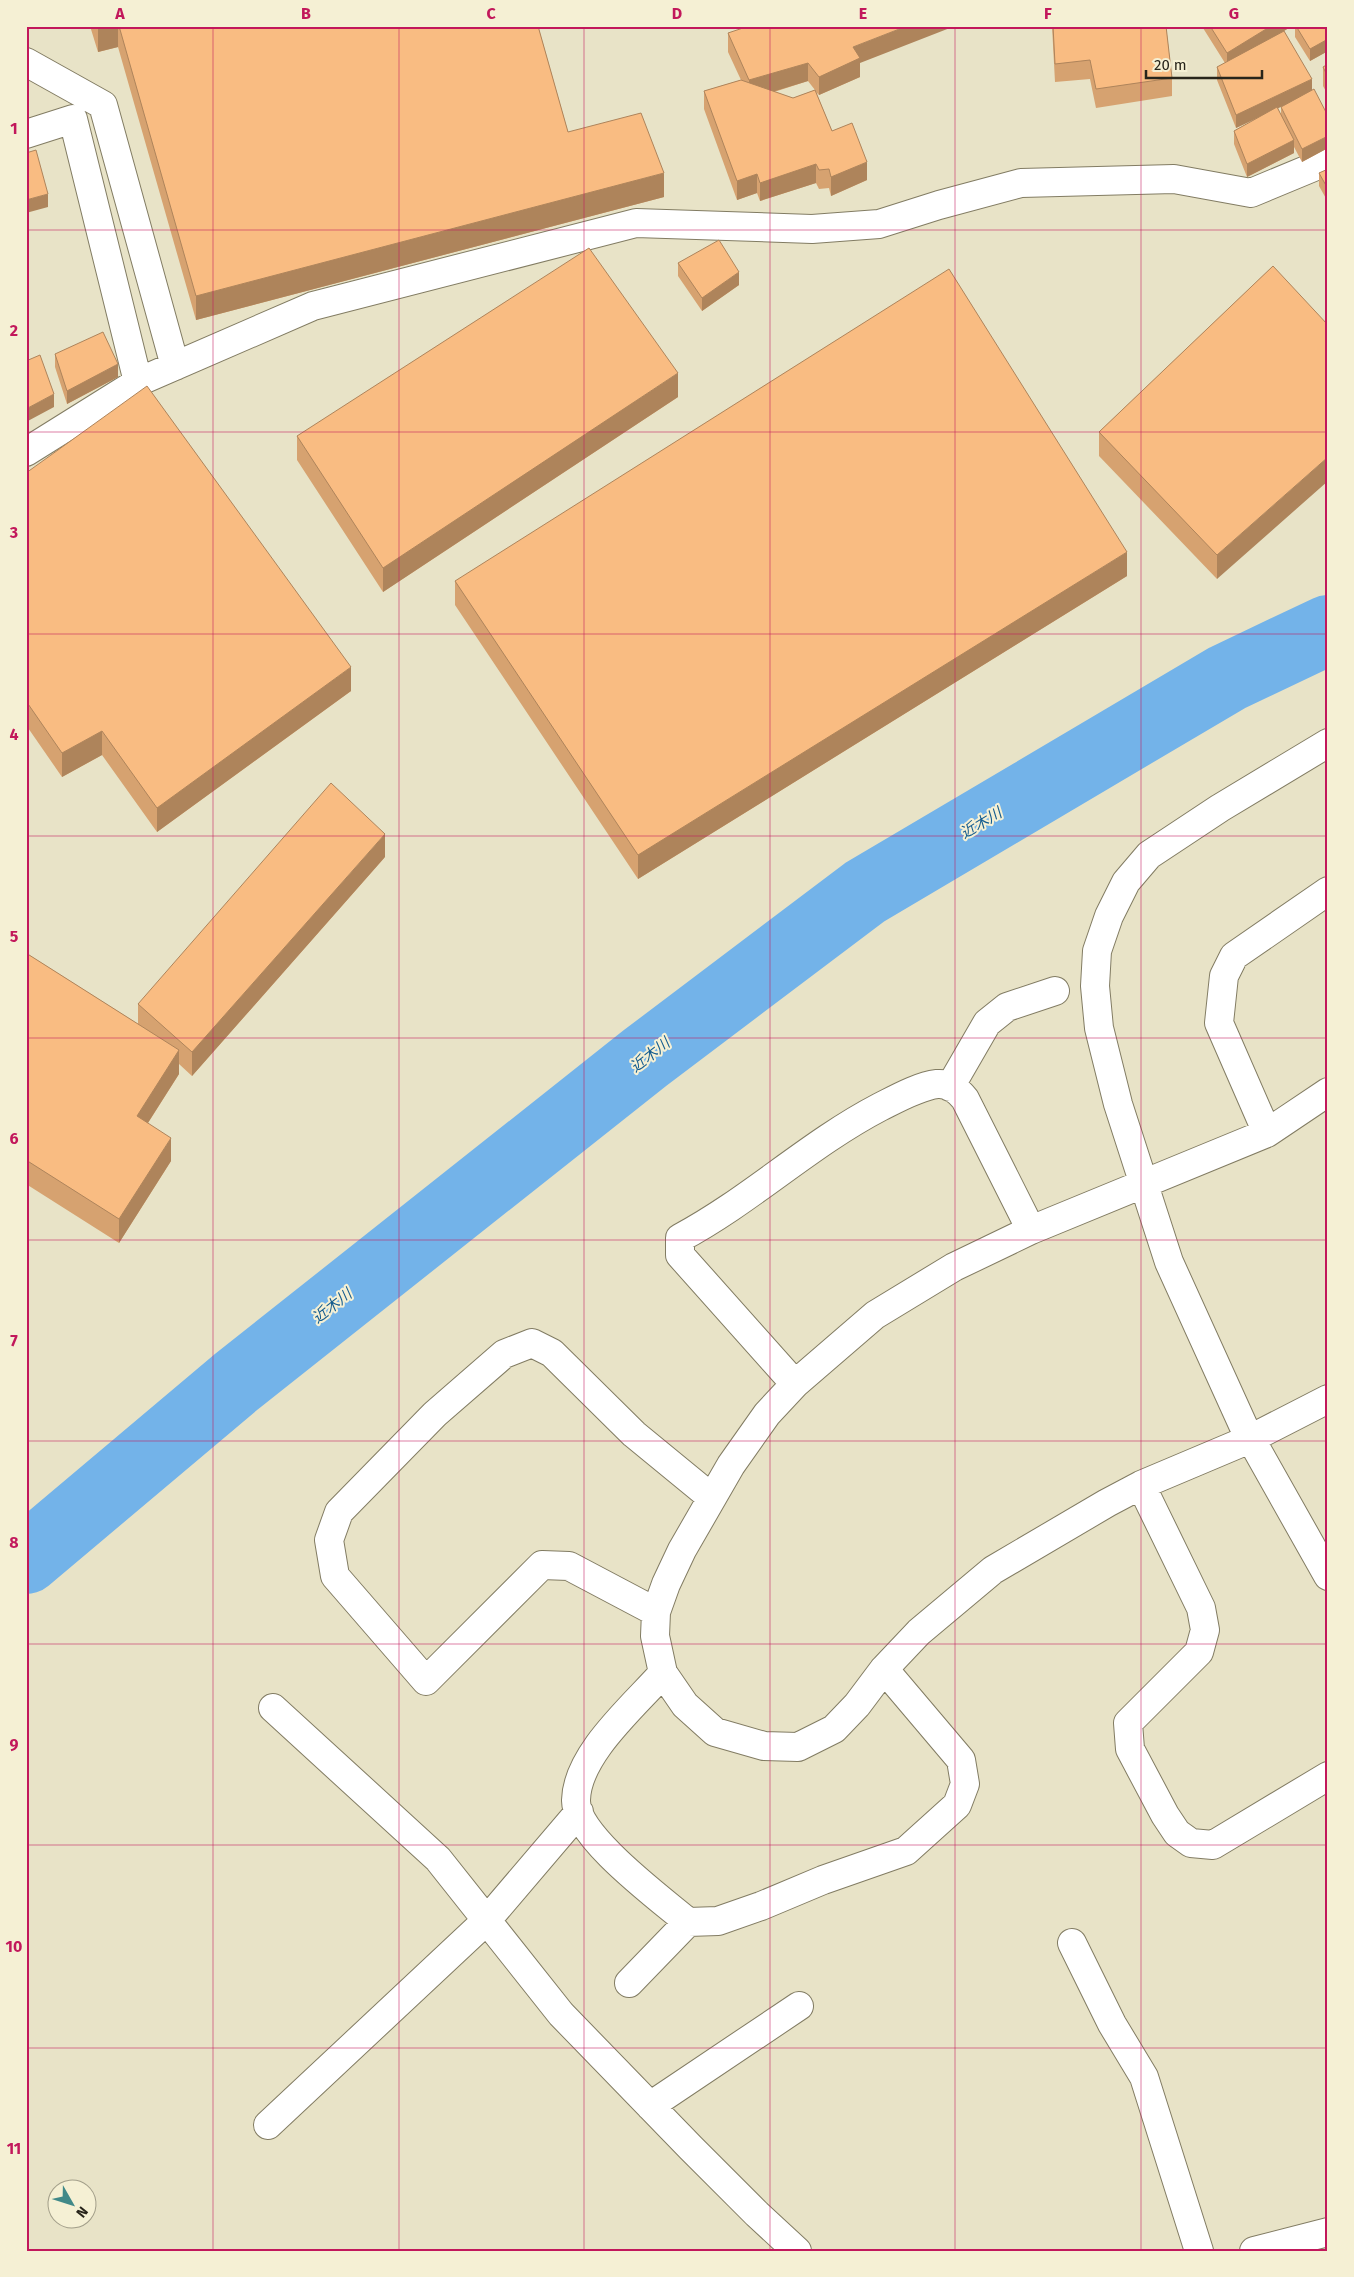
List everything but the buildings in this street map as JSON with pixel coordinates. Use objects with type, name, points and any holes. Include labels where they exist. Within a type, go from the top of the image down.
[{"type":"street","points":[[26,62],[103,105],[175,366]]},
{"type":"street","points":[[26,134],[74,120],[138,382]]},
{"type":"street","points":[[26,452],[138,382],[313,306],[636,223],[812,229],[879,224],[939,205],[1021,183],[1174,179],[1251,193],[1328,161]]},
{"type":"street","points":[[1328,743],[1220,808],[1149,856],[1126,882],[1109,916],[1097,950],[1095,986],[1099,1028],[1118,1104],[1169,1262],[1217,1371],[1250,1439],[1328,1576]]},
{"type":"street","points":[[1267,1133],[1219,1024],[1224,976],[1234,956],[1328,891]]},
{"type":"street","points":[[950,1087],[987,1023],[1007,1007],[1055,991]]},
{"type":"street","points":[[795,1384],[680,1255],[680,1238],[714,1220],[739,1203],[819,1143],[849,1124],[901,1096],[938,1084],[957,1089],[965,1099],[1031,1230]]},
{"type":"street","points":[[1328,1092],[1267,1133],[1031,1230],[954,1267],[875,1315],[795,1384],[767,1414],[731,1465],[682,1550],[666,1584],[656,1612],[654,1636],[663,1673],[685,1705],[715,1732],[764,1746],[798,1747],[834,1729],[857,1705],[884,1669],[919,1632],[993,1570],[1107,1502],[1141,1485],[1250,1439],[1328,1398]]},
{"type":"street","points":[[656,1612],[569,1566],[542,1565],[426,1681],[335,1576],[328,1540],[338,1512],[434,1414],[504,1354],[532,1343],[552,1353],[634,1434],[712,1498]]},
{"type":"street","points":[[1141,1485],[1201,1608],[1205,1630],[1199,1652],[1128,1723],[1130,1749],[1165,1815],[1177,1833],[1191,1843],[1213,1846],[1328,1776]]},
{"type":"street","points":[[663,1673],[598,1746],[582,1774],[575,1802],[587,1831],[618,1862],[688,1922],[718,1921],[761,1906],[823,1880],[906,1851],[958,1805],[966,1784],[961,1760],[884,1669]]},
{"type":"street","points":[[272,1708],[438,1859],[561,2014],[757,2214],[797,2251]]},
{"type":"street","points":[[268,2125],[487,1920],[579,1812]]},
{"type":"street","points":[[629,1983],[688,1922]]},
{"type":"street","points":[[1072,1943],[1112,2024],[1144,2077],[1199,2251]]},
{"type":"street","points":[[650,2106],[799,2006]]},
{"type":"street","points":[[1254,2251],[1328,2232]]},
{"type":"waterway","name":"近木川","points":[[26,1559],[236,1382],[645,1058],[865,892],[1227,678],[1328,630]]}]
